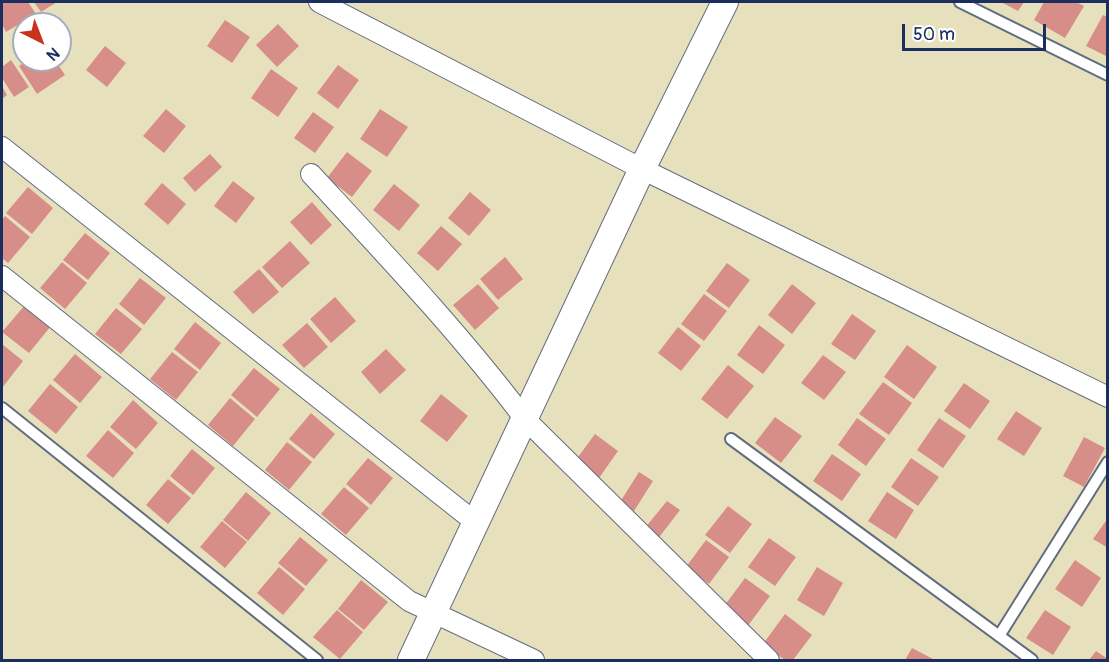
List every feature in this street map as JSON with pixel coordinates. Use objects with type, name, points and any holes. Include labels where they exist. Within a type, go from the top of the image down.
[{"type":"street","points":[[319,2],[642,169],[1107,397]]},
{"type":"street","points":[[411,660],[642,169],[725,2]]},
{"type":"street","points":[[2,147],[475,522]]},
{"type":"street","points":[[311,174],[402,272],[496,381],[524,418],[769,660]]},
{"type":"street","points":[[2,276],[409,601],[534,660]]},
{"type":"lane","points":[[960,2],[1107,75]]},
{"type":"lane","points":[[2,408],[317,660]]},
{"type":"lane","points":[[731,439],[1032,660]]},
{"type":"lane","points":[[999,636],[1107,462]]},
{"type":"building","points":[[2,2],[28,2],[35,12],[12,12],[12,28],[6,32],[2,24]]},
{"type":"building","points":[[34,2],[57,2],[41,12]]},
{"type":"building","points":[[1001,2],[1024,2],[1018,11]]},
{"type":"building","points":[[1044,2],[1076,2],[1084,6],[1065,38],[1034,20]]},
{"type":"building","points":[[1103,15],[1108,17],[1108,57],[1086,46]]},
{"type":"building","points":[[225,20],[250,37],[232,63],[207,46]]},
{"type":"building","points":[[278,24],[299,46],[277,67],[256,45]]},
{"type":"building","points":[[105,46],[126,63],[107,87],[86,70]]},
{"type":"building","points":[[11,60],[12,72],[19,72],[29,87],[14,97],[2,78],[2,67]]},
{"type":"building","points":[[338,65],[359,80],[338,109],[317,93]]},
{"type":"building","points":[[271,69],[298,88],[278,117],[251,98]]},
{"type":"building","points":[[23,72],[63,72],[65,75],[37,94]]},
{"type":"building","points":[[2,86],[7,95],[2,99]]},
{"type":"building","points":[[166,109],[186,126],[164,153],[143,136]]},
{"type":"building","points":[[380,109],[408,127],[387,157],[360,139]]},
{"type":"building","points":[[313,112],[334,127],[315,153],[294,138]]},
{"type":"building","points":[[347,152],[372,171],[352,197],[327,178]]},
{"type":"building","points":[[210,154],[222,167],[195,192],[183,178]]},
{"type":"building","points":[[233,181],[255,198],[236,223],[214,206]]},
{"type":"building","points":[[162,183],[186,204],[168,225],[144,204]]},
{"type":"building","points":[[394,184],[420,205],[399,231],[373,210]]},
{"type":"building","points":[[28,187],[53,208],[32,234],[6,213]]},
{"type":"building","points":[[470,192],[491,210],[469,236],[448,218]]},
{"type":"building","points":[[312,202],[332,225],[311,245],[290,222]]},
{"type":"building","points":[[5,216],[30,237],[8,263],[2,258],[2,220]]},
{"type":"building","points":[[441,226],[462,244],[438,271],[417,253]]},
{"type":"building","points":[[85,233],[110,253],[88,280],[63,260]]},
{"type":"building","points":[[290,241],[310,263],[282,288],[262,267]]},
{"type":"building","points":[[505,257],[523,279],[498,300],[480,279]]},
{"type":"building","points":[[62,262],[87,283],[65,309],[40,288]]},
{"type":"building","points":[[727,263],[750,280],[729,308],[706,291]]},
{"type":"building","points":[[259,269],[279,292],[253,314],[233,292]]},
{"type":"building","points":[[140,278],[166,298],[144,325],[119,304]]},
{"type":"building","points":[[478,284],[499,308],[475,330],[453,305]]},
{"type":"building","points":[[792,284],[816,303],[792,334],[768,315]]},
{"type":"building","points":[[704,294],[727,311],[704,341],[681,324]]},
{"type":"building","points":[[335,297],[356,321],[331,343],[310,319]]},
{"type":"building","points":[[25,305],[51,326],[29,353],[2,332]]},
{"type":"building","points":[[116,308],[142,329],[121,354],[95,334]]},
{"type":"building","points":[[852,314],[876,331],[855,360],[831,344]]},
{"type":"building","points":[[195,322],[221,343],[200,370],[174,349]]},
{"type":"building","points":[[307,323],[328,347],[304,368],[282,345]]},
{"type":"building","points":[[759,325],[785,345],[763,374],[737,355]]},
{"type":"building","points":[[678,327],[701,346],[681,371],[658,353]]},
{"type":"building","points":[[2,344],[23,361],[2,388]]},
{"type":"building","points":[[907,345],[937,367],[914,399],[884,377]]},
{"type":"building","points":[[386,349],[406,370],[380,394],[361,372]]},
{"type":"building","points":[[172,352],[198,372],[176,400],[150,379]]},
{"type":"building","points":[[75,354],[102,377],[80,403],[53,380]]},
{"type":"building","points":[[823,355],[846,372],[824,400],[801,383]]},
{"type":"building","points":[[728,365],[754,386],[727,419],[701,399]]},
{"type":"building","points":[[254,368],[280,389],[257,417],[231,395]]},
{"type":"building","points":[[883,382],[912,403],[889,435],[859,414]]},
{"type":"building","points":[[964,383],[990,401],[970,429],[944,411]]},
{"type":"building","points":[[50,384],[78,407],[56,434],[28,411]]},
{"type":"building","points":[[441,394],[468,416],[447,442],[420,421]]},
{"type":"building","points":[[230,398],[255,419],[233,446],[208,425]]},
{"type":"building","points":[[133,400],[158,423],[136,449],[110,427]]},
{"type":"building","points":[[1016,411],[1042,428],[1024,456],[997,439]]},
{"type":"building","points":[[311,413],[335,434],[314,459],[289,439]]},
{"type":"building","points":[[775,417],[802,436],[781,463],[755,443]]},
{"type":"building","points":[[857,418],[886,439],[866,466],[838,445]]},
{"type":"building","points":[[939,418],[966,436],[943,468],[917,450]]},
{"type":"building","points":[[108,430],[134,453],[113,478],[86,456]]},
{"type":"building","points":[[595,434],[618,451],[599,478],[575,461]]},
{"type":"building","points":[[1084,437],[1105,448],[1084,487],[1063,476]]},
{"type":"building","points":[[287,442],[312,462],[289,490],[265,470]]},
{"type":"building","points":[[192,449],[215,468],[193,495],[170,476]]},
{"type":"building","points":[[832,454],[861,474],[842,501],[813,481]]},
{"type":"building","points":[[368,458],[393,478],[371,505],[346,484]]},
{"type":"building","points":[[911,458],[939,477],[918,506],[891,487]]},
{"type":"building","points":[[639,472],[653,481],[634,511],[620,502]]},
{"type":"building","points":[[168,479],[191,498],[168,524],[146,505]]},
{"type":"building","points":[[344,487],[369,508],[346,535],[321,514]]},
{"type":"building","points":[[246,492],[271,513],[248,541],[223,520]]},
{"type":"building","points":[[887,492],[914,510],[896,539],[868,521]]},
{"type":"building","points":[[667,501],[680,510],[657,540],[644,529]]},
{"type":"building","points":[[728,506],[752,524],[730,553],[705,535]]},
{"type":"building","points":[[1108,518],[1108,548],[1093,539]]},
{"type":"building","points":[[222,521],[247,542],[225,568],[200,547]]},
{"type":"building","points":[[300,537],[328,560],[306,586],[278,563]]},
{"type":"building","points":[[769,538],[796,557],[775,586],[748,567]]},
{"type":"building","points":[[706,540],[729,557],[709,584],[686,567]]},
{"type":"building","points":[[1075,560],[1101,578],[1082,607],[1055,589]]},
{"type":"building","points":[[279,567],[305,589],[283,615],[257,593]]},
{"type":"building","points":[[817,567],[843,583],[824,616],[797,600]]},
{"type":"building","points":[[745,578],[770,596],[747,627],[722,609]]},
{"type":"building","points":[[361,580],[388,602],[364,630],[338,609]]},
{"type":"building","points":[[337,610],[363,632],[340,659],[313,637]]},
{"type":"building","points":[[1045,610],[1071,627],[1053,655],[1026,638]]},
{"type":"building","points":[[785,614],[812,635],[793,660],[785,660],[763,644]]},
{"type":"building","points":[[912,648],[935,660],[905,660]]},
{"type":"building","points":[[1096,651],[1108,659],[1108,660],[1089,660]]}]
